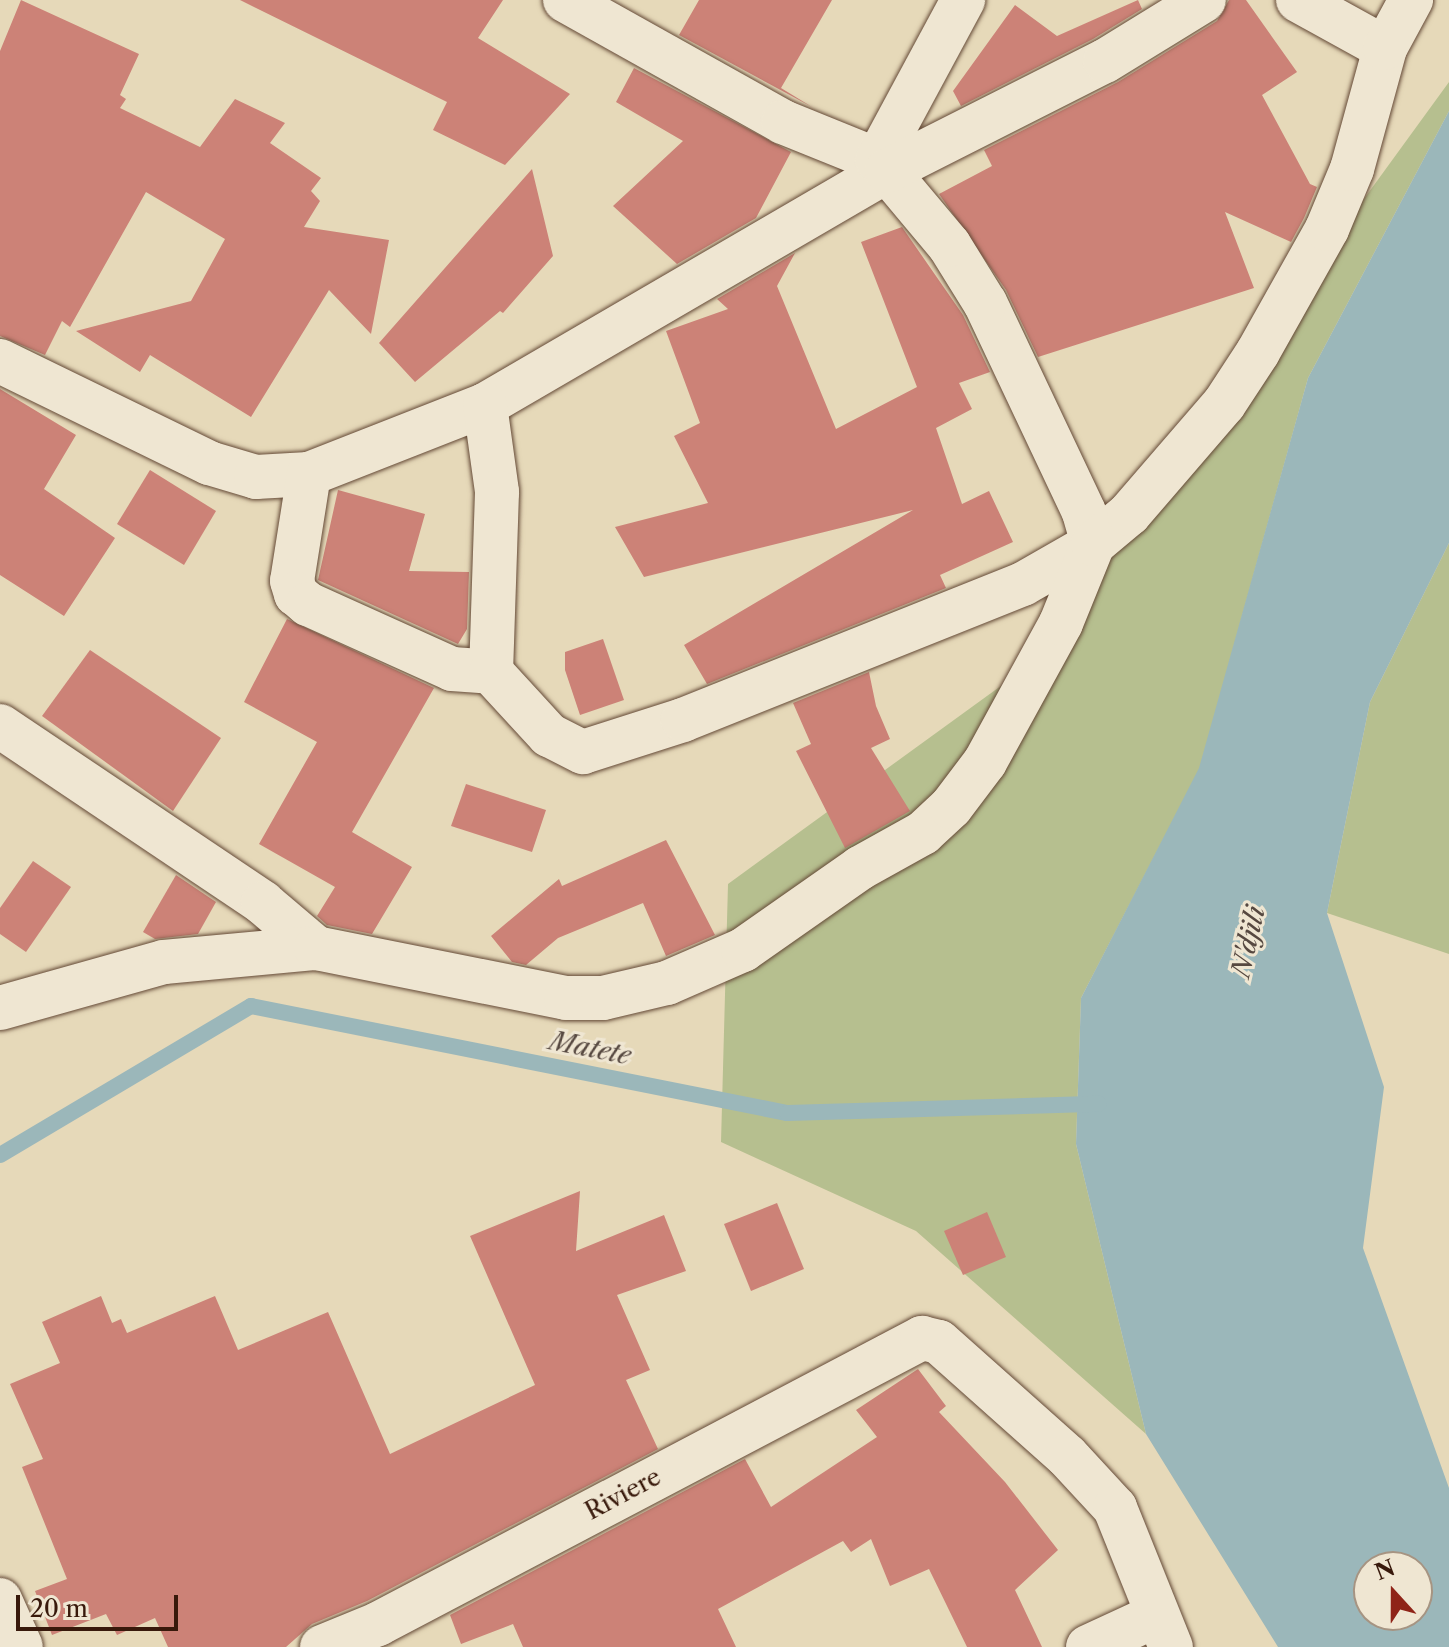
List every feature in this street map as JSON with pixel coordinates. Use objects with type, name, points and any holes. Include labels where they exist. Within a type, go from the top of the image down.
[{"type":"street","points":[[0,1008],[164,962],[316,948],[566,998],[603,998],[667,983],[743,950],[860,868],[923,833],[951,807],[1008,722],[1061,623],[1093,544],[1060,456],[985,303],[949,245],[882,166],[783,122],[565,0]]},
{"type":"street","points":[[882,166],[963,0]]},
{"type":"street","points":[[0,361],[209,463],[256,477],[309,474],[485,405],[882,166],[1105,61],[1204,0]]},
{"type":"street","points":[[1298,0],[1385,48]]},
{"type":"street","points":[[309,474],[292,581],[296,594],[308,604],[452,669],[491,672],[549,735],[583,752],[683,720],[1023,584],[1093,544],[1129,514],[1215,414],[1258,352],[1327,229],[1352,169],[1385,48],[1411,0]]},
{"type":"street","points":[[485,405],[497,492],[491,672]]},
{"type":"street","points":[[0,726],[263,903],[316,948]]},
{"type":"street","name":"Riviere","points":[[322,1647],[378,1624],[922,1338],[939,1342],[1067,1456],[1115,1508],[1163,1632]]},
{"type":"street","points":[[0,1600],[21,1647]]},
{"type":"street","points":[[1088,1647],[1163,1632]]},
{"type":"green space","points":[[1449,82],[1449,111],[1308,378],[1200,768],[1081,998],[1076,1144],[1146,1434],[916,1231],[721,1142],[728,884],[1020,672]]},
{"type":"green space","points":[[1449,543],[1449,954],[1327,913],[1370,702]]},
{"type":"water","name":"N'djili","points":[[1449,111],[1449,543],[1370,702],[1327,913],[1384,1087],[1363,1248],[1449,1488],[1449,1647],[1278,1647],[1146,1434],[1076,1144],[1081,998],[1199,768],[1308,378]]},
{"type":"building","points":[[21,0],[139,54],[120,95],[126,99],[120,108],[200,147],[235,99],[285,123],[270,143],[321,178],[311,191],[320,201],[304,227],[389,240],[371,334],[329,290],[251,417],[150,355],[140,372],[76,331],[191,301],[225,239],[146,192],[70,327],[62,321],[45,355],[0,336],[0,51]]},
{"type":"building","points":[[240,0],[503,0],[478,38],[570,94],[505,165],[433,130],[447,102]]},
{"type":"building","points":[[699,0],[832,0],[781,88],[812,107],[679,35]]},
{"type":"building","points":[[1138,0],[1142,9],[1093,39],[961,106],[953,91],[1015,5],[1057,36]]},
{"type":"building","points":[[1229,0],[1246,0],[1297,72],[1262,95],[1310,184],[1317,187],[1304,218],[1291,242],[1225,212],[1254,288],[1038,357],[1006,290],[939,194],[992,166],[984,150],[1118,82],[1217,21]]},
{"type":"building","points":[[634,68],[791,152],[756,218],[677,264],[613,206],[683,141],[616,102]]},
{"type":"building","points":[[532,169],[553,256],[503,313],[500,311],[415,382],[379,343]]},
{"type":"building","points":[[902,227],[963,315],[990,372],[959,383],[972,409],[936,428],[962,504],[989,491],[1013,542],[940,575],[946,588],[707,684],[684,645],[913,510],[644,577],[615,527],[708,503],[674,436],[700,423],[666,331],[728,309],[717,299],[795,253],[777,286],[836,429],[917,387],[861,242]]},
{"type":"building","points":[[0,389],[76,435],[44,489],[115,538],[64,616],[0,575]]},
{"type":"building","points":[[150,470],[216,511],[184,565],[117,524]]},
{"type":"building","points":[[338,490],[425,514],[409,571],[469,572],[467,629],[458,644],[318,580]]},
{"type":"building","points":[[287,619],[434,688],[352,832],[412,867],[372,934],[327,925],[317,916],[335,887],[259,844],[317,742],[244,702]]},
{"type":"building","points":[[603,639],[624,700],[580,715],[565,670],[565,652]]},
{"type":"building","points":[[90,650],[221,738],[173,811],[42,716]]},
{"type":"building","points":[[869,672],[876,706],[890,739],[871,748],[910,811],[845,848],[796,751],[811,744],[793,703]]},
{"type":"building","points":[[466,784],[546,810],[532,852],[451,826]]},
{"type":"building","points":[[666,840],[715,935],[666,956],[643,903],[558,938],[526,965],[512,962],[491,936],[559,879],[562,886]]},
{"type":"building","points":[[33,861],[71,887],[26,952],[0,934],[0,908]]},
{"type":"building","points":[[176,875],[216,902],[198,934],[155,939],[143,932]]},
{"type":"building","points":[[580,1191],[576,1251],[664,1215],[686,1271],[617,1295],[650,1370],[626,1380],[658,1449],[367,1601],[312,1624],[286,1647],[168,1647],[155,1618],[117,1635],[106,1614],[52,1635],[35,1591],[67,1579],[22,1467],[43,1459],[10,1384],[60,1363],[42,1322],[101,1296],[112,1323],[121,1319],[127,1333],[215,1296],[238,1350],[328,1312],[390,1454],[535,1385],[470,1236]]},
{"type":"building","points":[[777,1203],[804,1269],[751,1291],[724,1224]]},
{"type":"building","points":[[987,1212],[1006,1257],[963,1275],[944,1231]]},
{"type":"building","points":[[918,1369],[946,1406],[939,1412],[1005,1482],[1058,1550],[1015,1590],[1042,1647],[967,1647],[929,1569],[890,1586],[871,1539],[851,1552],[843,1541],[718,1609],[736,1647],[523,1647],[513,1624],[461,1644],[450,1615],[745,1459],[771,1507],[877,1437],[856,1410]]},
{"type":"waterway","name":"Matete","points":[[0,1155],[251,1006],[787,1113],[1099,1104]]}]
